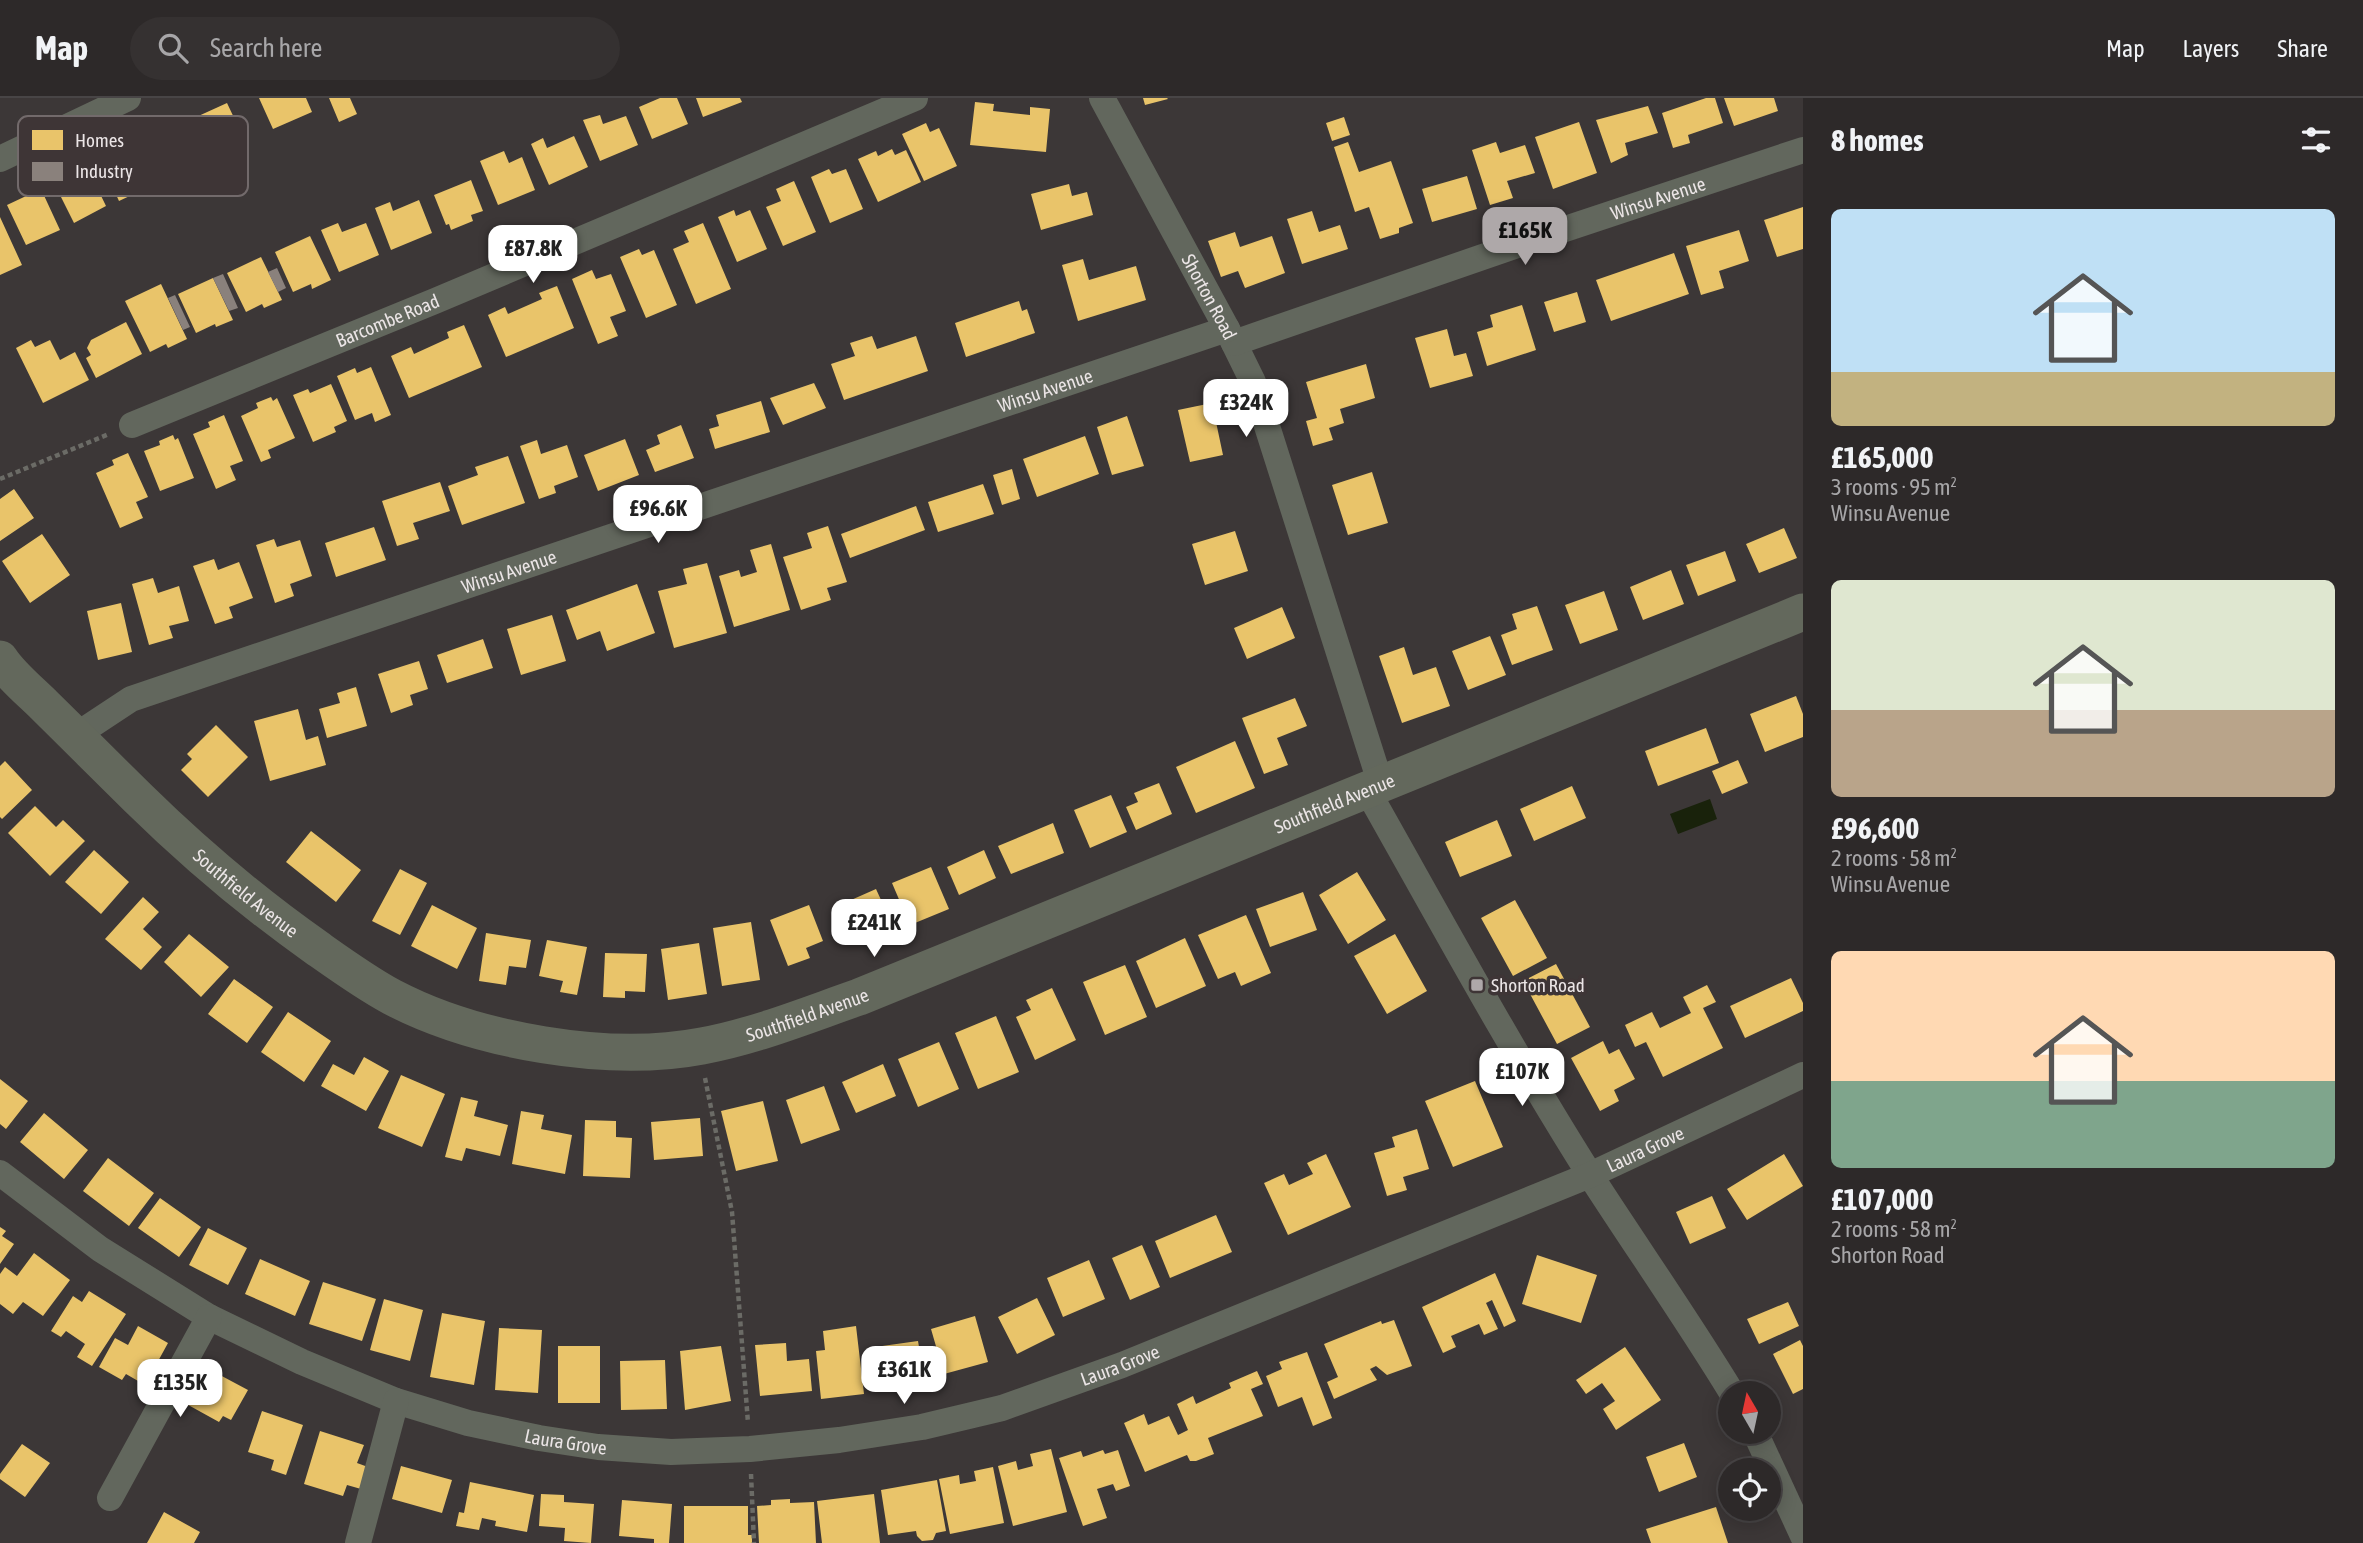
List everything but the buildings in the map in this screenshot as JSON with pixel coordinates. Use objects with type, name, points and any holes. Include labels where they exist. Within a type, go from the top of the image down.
[{"type":"street","points":[[90,116],[128,98]]},
{"type":"street","name":"Barcombe Road","points":[[132,425],[435,301],[915,98]]},
{"type":"street","name":"Shorton Road","points":[[1102,98],[1252,382],[1374,787],[1477,985],[1590,1175],[1724,1381]]},
{"type":"street","points":[[0,159],[18,150]]},
{"type":"street","name":"Winsu Avenue","points":[[75,736],[131,699],[1803,150]]},
{"type":"street","name":"Southfield Avenue","points":[[0,659],[167,827],[235,887],[364,980],[393,997],[432,1014],[485,1031],[566,1048],[632,1051],[699,1047],[753,1035],[859,997],[1803,612]]},
{"type":"street","name":"Laura Grove","points":[[0,1174],[100,1249],[209,1317],[302,1362],[396,1401],[468,1423],[598,1447],[671,1452],[750,1449],[839,1440],[922,1427],[1002,1408],[1122,1365],[1590,1175],[1803,1075]]},
{"type":"street","points":[[110,1498],[209,1317]]},
{"type":"street","points":[[358,1543],[396,1401]]},
{"type":"street","points":[[1761,1444],[1803,1536]]},
{"type":"path","points":[[0,479],[132,425]]},
{"type":"path","points":[[704,1070],[732,1212],[750,1449],[754,1543]]},
{"type":"shaded area","points":[[1710,799],[1717,819],[1678,834],[1670,814]]},
{"type":"place","name":"Shorton Road","points":[[1477,985]]}]
